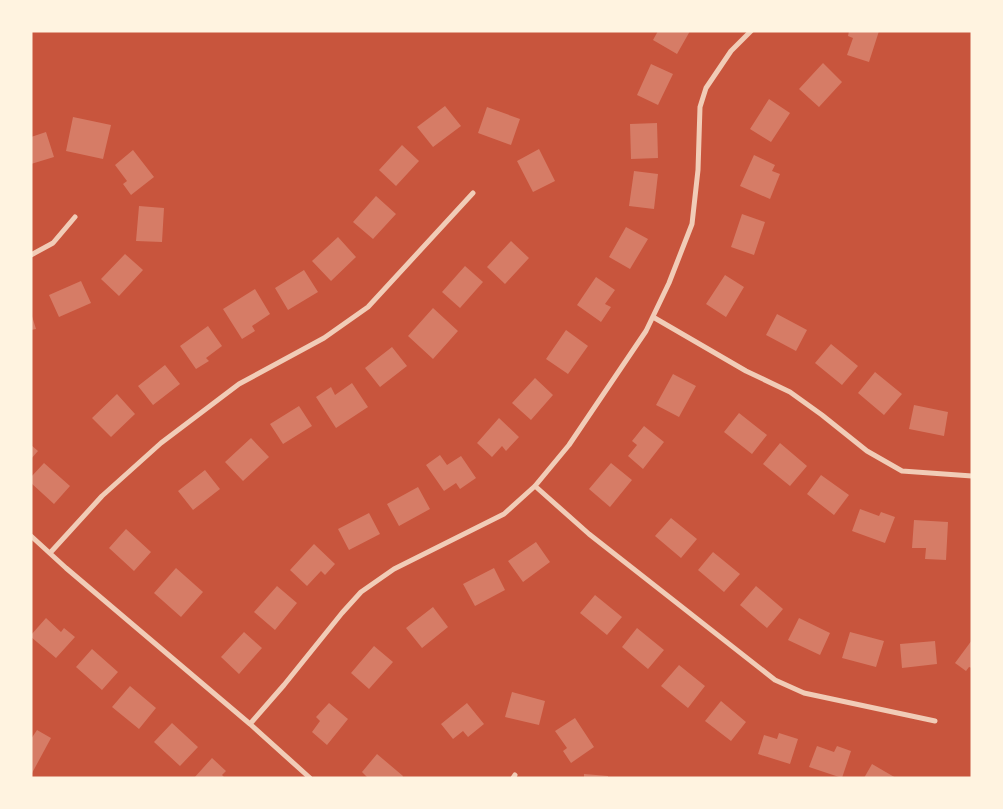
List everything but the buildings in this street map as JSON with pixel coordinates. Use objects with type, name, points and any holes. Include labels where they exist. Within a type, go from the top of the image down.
[{"type":"street","points":[[250,724],[361,592],[394,569],[504,514],[535,486],[569,445],[646,331],[668,283],[692,224],[698,170],[700,107],[703,97],[706,88],[731,51],[751,31]]},
{"type":"street","points":[[50,553],[102,496],[161,443],[239,384],[324,338],[368,308],[473,193]]},
{"type":"street","points":[[31,255],[53,243],[75,217]]},
{"type":"street","points":[[652,317],[746,371],[790,392],[867,450],[902,471],[972,476]]},
{"type":"street","points":[[535,486],[589,534],[775,680],[804,693],[935,721]]},
{"type":"street","points":[[31,536],[310,778]]}]
